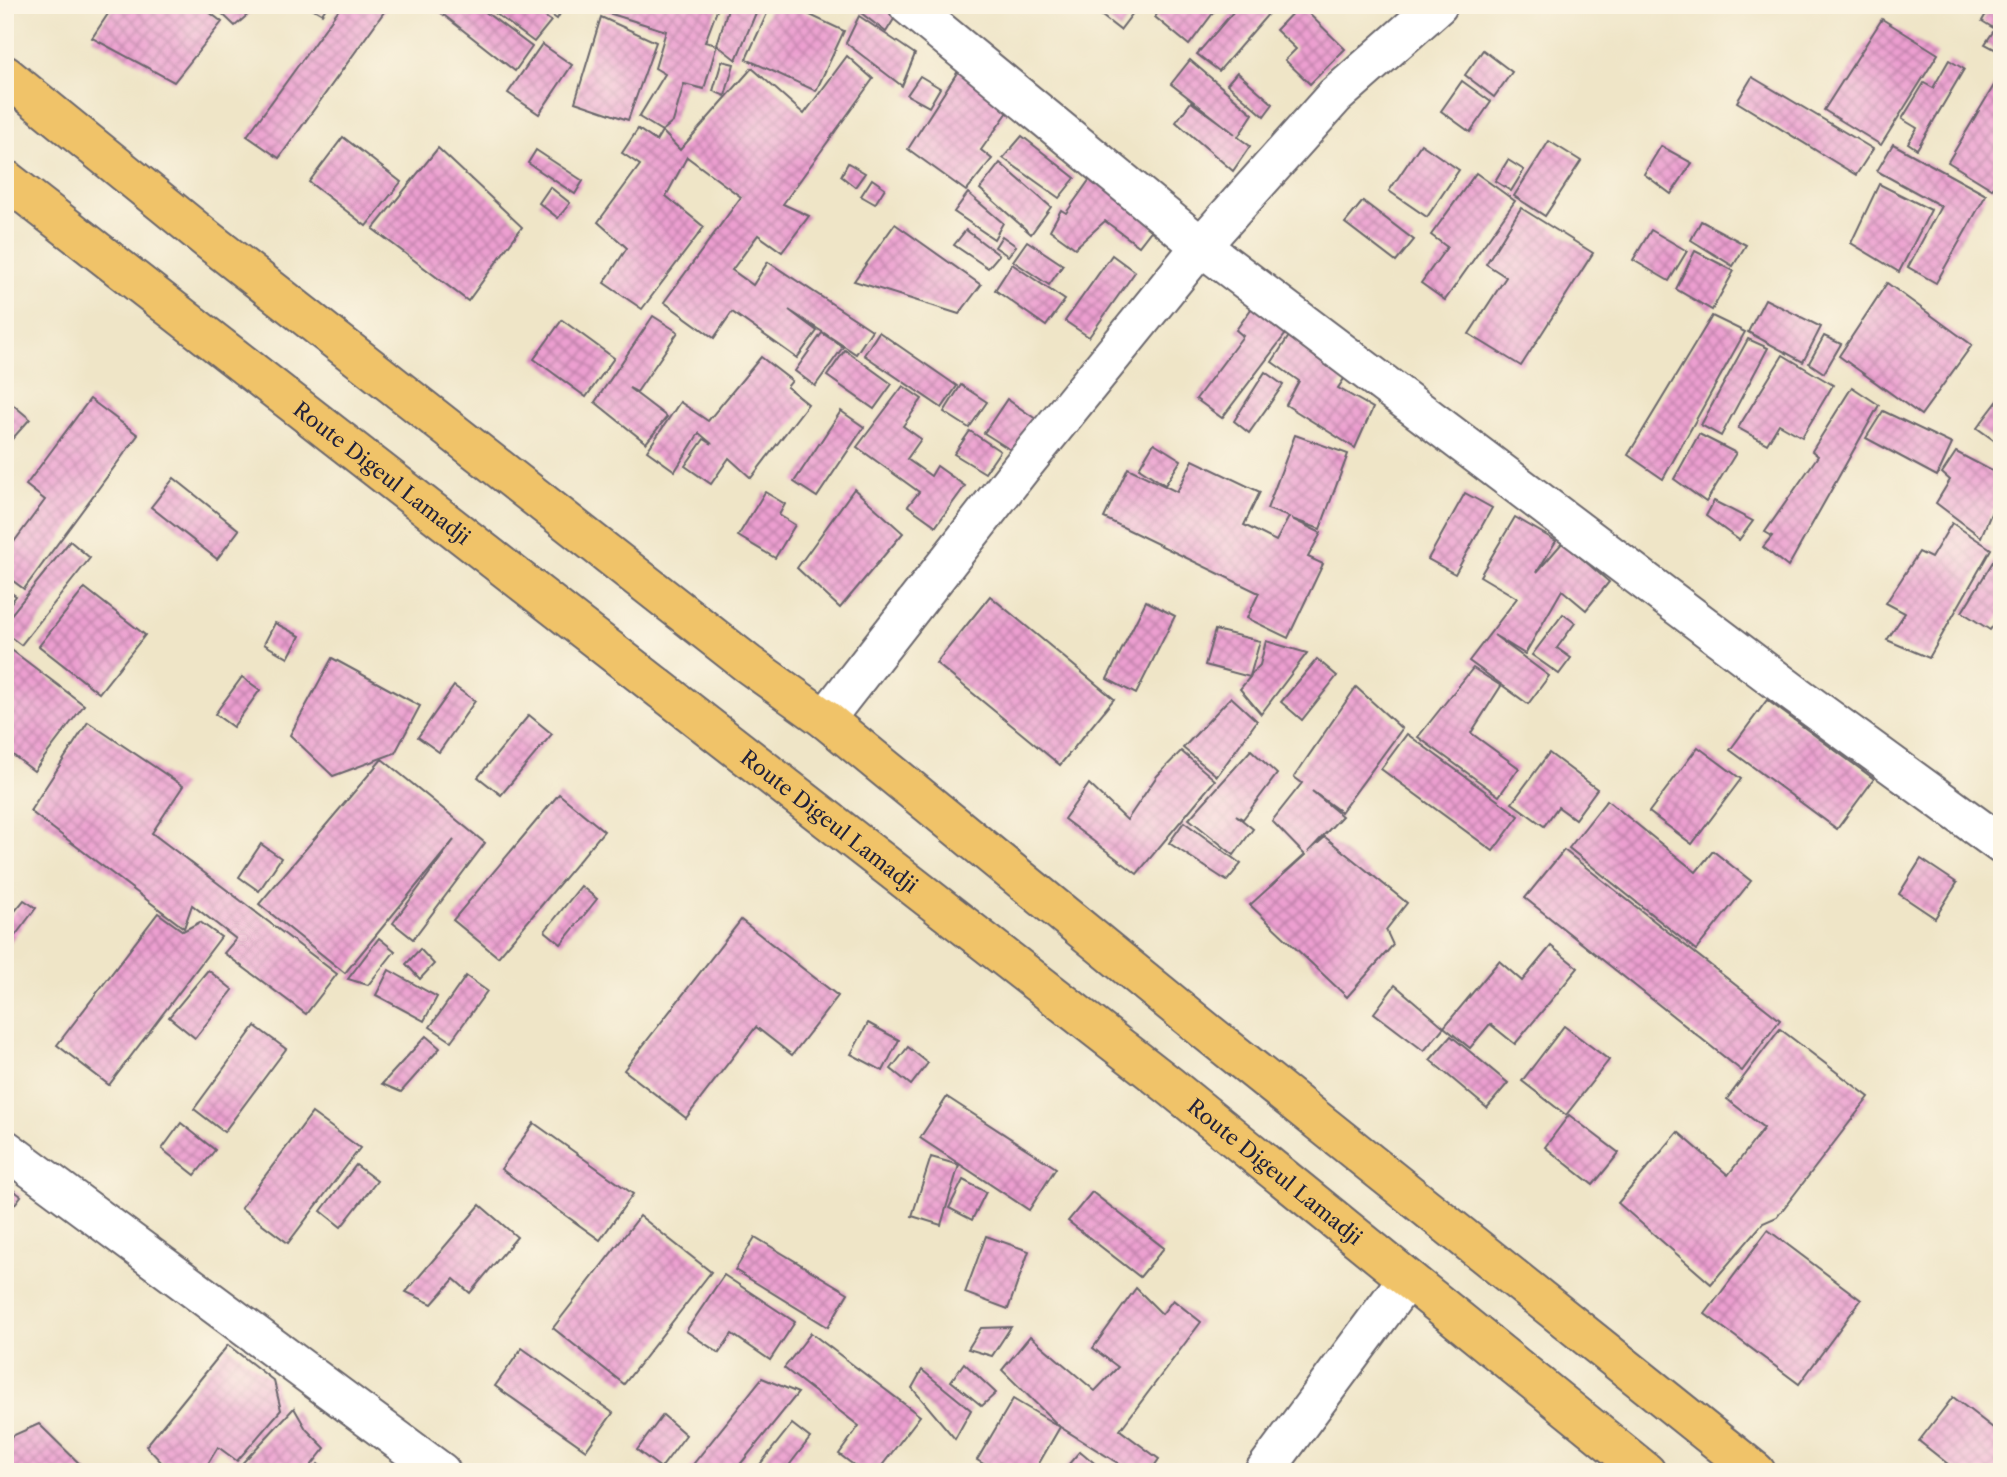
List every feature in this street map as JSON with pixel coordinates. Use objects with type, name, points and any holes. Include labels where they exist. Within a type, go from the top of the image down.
[{"type":"main road","points":[[5,75],[208,240],[737,656],[824,719],[1207,1032],[1756,1472]]},
{"type":"main road","name":"Route Digeul Lamadji","points":[[5,179],[1170,1086],[1646,1472]]},
{"type":"street","points":[[908,5],[1201,246],[1796,695],[2002,845]]},
{"type":"street","points":[[824,719],[1021,468],[1201,246],[1335,96],[1438,5]]},
{"type":"street","points":[[5,1149],[441,1472]]},
{"type":"street","points":[[1264,1472],[1407,1279]]},
{"type":"building","points":[[114,5],[200,5],[222,22],[174,82],[92,38]]},
{"type":"building","points":[[213,5],[259,5],[235,26]]},
{"type":"building","points":[[307,5],[328,5],[322,14]]},
{"type":"building","points":[[342,5],[389,5],[279,158],[247,136]]},
{"type":"building","points":[[431,5],[476,5],[532,47],[515,71]]},
{"type":"building","points":[[484,5],[528,5],[551,21],[534,42]]},
{"type":"building","points":[[537,5],[565,5],[557,19]]},
{"type":"building","points":[[604,5],[719,5],[705,42],[717,45],[704,89],[684,84],[673,122],[662,131],[639,117],[665,74],[655,68],[666,31],[602,11]]},
{"type":"building","points":[[729,5],[758,8],[736,60],[717,45]]},
{"type":"building","points":[[771,5],[789,5],[844,31],[816,91],[746,59]]},
{"type":"building","points":[[865,5],[902,6],[886,32],[861,13]]},
{"type":"building","points":[[1088,5],[1139,5],[1120,30]]},
{"type":"building","points":[[1164,5],[1219,5],[1189,45],[1155,17]]},
{"type":"building","points":[[1239,5],[1276,5],[1219,71],[1197,54]]},
{"type":"building","points":[[1300,5],[1345,49],[1310,84],[1285,60],[1296,49],[1276,30]]},
{"type":"building","points":[[1991,5],[2002,5],[2002,53],[1985,44],[1995,29],[1982,21]]},
{"type":"building","points":[[859,16],[915,54],[902,86],[846,43]]},
{"type":"building","points":[[601,17],[656,42],[628,120],[575,102]]},
{"type":"building","points":[[1882,19],[1938,54],[1881,145],[1824,110]]},
{"type":"building","points":[[542,44],[572,65],[539,114],[508,93]]},
{"type":"building","points":[[1483,50],[1512,72],[1494,97],[1465,75]]},
{"type":"building","points":[[847,56],[873,79],[783,204],[809,216],[782,252],[758,235],[732,270],[753,285],[768,262],[872,330],[856,354],[789,310],[817,331],[797,358],[732,312],[714,338],[664,302],[741,197],[687,157],[666,196],[704,227],[642,309],[604,283],[627,248],[598,222],[640,165],[622,153],[638,129],[656,141],[662,131],[680,150],[752,68],[804,114]]},
{"type":"building","points":[[1190,60],[1253,114],[1238,137],[1250,146],[1233,171],[1176,122],[1191,102],[1235,134],[1171,84]]},
{"type":"building","points":[[1949,60],[1964,69],[1917,149],[1908,143],[1917,128],[1902,119],[1924,83],[1933,88]]},
{"type":"building","points":[[722,61],[734,64],[725,96],[713,91]]},
{"type":"building","points":[[962,65],[1015,102],[981,150],[992,159],[966,191],[908,149]]},
{"type":"building","points":[[1237,72],[1273,104],[1264,116],[1227,84]]},
{"type":"building","points":[[2002,72],[2002,172],[1992,189],[1948,162]]},
{"type":"building","points":[[920,76],[940,88],[929,107],[907,95]]},
{"type":"building","points":[[1752,77],[1873,149],[1856,175],[1737,102]]},
{"type":"building","points":[[1462,81],[1491,102],[1470,132],[1441,111]]},
{"type":"building","points":[[1022,136],[1075,178],[1059,198],[1003,158]]},
{"type":"building","points":[[343,137],[401,182],[366,226],[309,182]]},
{"type":"building","points":[[1549,141],[1581,161],[1545,216],[1514,196]]},
{"type":"building","points":[[1421,144],[1459,170],[1427,217],[1389,191]]},
{"type":"building","points":[[1893,144],[1986,195],[1936,283],[1908,267],[1941,206],[1877,171]]},
{"type":"building","points":[[1661,146],[1692,163],[1671,194],[1644,174]]},
{"type":"building","points":[[438,148],[522,227],[468,301],[373,229]]},
{"type":"building","points":[[536,150],[583,181],[575,194],[528,163]]},
{"type":"building","points":[[1508,160],[1524,170],[1511,191],[1495,181]]},
{"type":"building","points":[[848,163],[865,173],[855,187],[841,176]]},
{"type":"building","points":[[1000,163],[1051,207],[1031,234],[980,189]]},
{"type":"building","points":[[1097,169],[1160,219],[1139,246],[1105,221],[1075,248],[1050,230],[1061,210],[1066,213]]},
{"type":"building","points":[[1476,173],[1515,201],[1445,300],[1421,283],[1447,247],[1431,235]]},
{"type":"building","points":[[872,179],[885,188],[875,204],[861,196]]},
{"type":"building","points":[[1879,184],[1931,210],[1899,272],[1851,243]]},
{"type":"building","points":[[550,187],[570,203],[558,218],[539,203]]},
{"type":"building","points":[[968,193],[1003,223],[994,239],[954,212]]},
{"type":"building","points":[[1363,201],[1414,240],[1396,262],[1345,223]]},
{"type":"building","points":[[1521,208],[1593,253],[1521,366],[1469,334],[1506,277],[1486,264]]},
{"type":"building","points":[[1701,221],[1746,245],[1733,266],[1691,240]]},
{"type":"building","points":[[895,224],[981,285],[959,314],[854,281]]},
{"type":"building","points":[[966,230],[999,255],[988,268],[954,245]]},
{"type":"building","points":[[1651,230],[1687,251],[1669,281],[1633,260]]},
{"type":"building","points":[[1002,236],[1016,246],[1008,256],[995,247]]},
{"type":"building","points":[[1027,241],[1063,265],[1049,285],[1013,261]]},
{"type":"building","points":[[1695,251],[1734,271],[1712,310],[1676,289]]},
{"type":"building","points":[[1112,255],[1135,272],[1089,337],[1065,321]]},
{"type":"building","points":[[1012,264],[1065,300],[1046,326],[995,290]]},
{"type":"building","points":[[1887,283],[1972,345],[1921,415],[1839,356]]},
{"type":"building","points":[[1765,299],[1821,327],[1803,362],[1748,332]]},
{"type":"building","points":[[1254,305],[1288,331],[1222,418],[1196,399],[1243,336],[1236,330]]},
{"type":"building","points":[[653,316],[678,332],[637,392],[629,388],[667,417],[646,443],[595,402]]},
{"type":"building","points":[[1712,316],[1745,332],[1663,479],[1628,455]]},
{"type":"building","points":[[562,320],[614,358],[586,397],[534,359]]},
{"type":"building","points":[[1299,321],[1355,362],[1338,388],[1373,408],[1355,448],[1286,405],[1299,381],[1272,362]]},
{"type":"building","points":[[879,332],[957,386],[942,408],[864,355]]},
{"type":"building","points":[[822,333],[843,347],[815,386],[795,371]]},
{"type":"building","points":[[1824,336],[1841,344],[1824,373],[1809,363]]},
{"type":"building","points":[[1748,339],[1768,348],[1721,436],[1701,425]]},
{"type":"building","points":[[845,350],[892,384],[874,409],[827,376]]},
{"type":"building","points":[[1783,355],[1833,385],[1802,437],[1779,424],[1767,444],[1738,428]]},
{"type":"building","points":[[761,357],[792,381],[787,387],[808,404],[751,478],[729,458],[711,484],[685,466],[704,439],[712,444],[699,433],[675,471],[647,451],[680,402],[708,421]]},
{"type":"building","points":[[1265,372],[1283,385],[1249,433],[1234,421]]},
{"type":"building","points":[[961,385],[987,402],[969,428],[944,412]]},
{"type":"building","points":[[903,386],[922,399],[903,426],[921,439],[907,459],[931,476],[937,466],[965,486],[936,526],[908,506],[919,492],[857,447]]},
{"type":"building","points":[[1852,387],[1879,405],[1788,567],[1763,547],[1772,536],[1765,532],[1818,456],[1812,451]]},
{"type":"building","points":[[5,398],[30,419],[5,447]]},
{"type":"building","points":[[2000,398],[2002,399],[2002,446],[1977,428]]},
{"type":"building","points":[[90,399],[138,435],[24,589],[5,575],[5,554],[45,500],[26,485]]},
{"type":"building","points":[[1007,399],[1043,424],[1020,456],[984,433]]},
{"type":"building","points":[[841,411],[864,427],[817,497],[794,482]]},
{"type":"building","points":[[1883,411],[1952,444],[1937,476],[1866,438]]},
{"type":"building","points":[[970,431],[1000,451],[985,473],[954,454]]},
{"type":"building","points":[[1699,434],[1736,453],[1706,502],[1674,479]]},
{"type":"building","points":[[1295,435],[1348,454],[1320,529],[1292,519],[1321,533],[1308,557],[1323,564],[1288,638],[1247,618],[1259,593],[1104,518],[1128,468],[1177,492],[1193,460],[1260,492],[1244,525],[1276,541],[1289,517],[1267,509]]},
{"type":"building","points":[[1154,443],[1181,460],[1165,485],[1139,468]]},
{"type":"building","points":[[1956,452],[2002,476],[2002,514],[1993,509],[1981,537],[1936,503],[1950,480],[1942,473]]},
{"type":"building","points":[[174,478],[239,530],[217,559],[151,507]]},
{"type":"building","points":[[854,489],[903,533],[840,608],[797,568]]},
{"type":"building","points":[[765,492],[785,504],[779,515],[795,525],[775,558],[738,536]]},
{"type":"building","points":[[1465,493],[1492,508],[1455,574],[1428,559]]},
{"type":"building","points":[[1714,501],[1753,521],[1739,540],[1706,516]]},
{"type":"building","points":[[1515,517],[1556,541],[1537,572],[1563,542],[1609,582],[1586,610],[1562,590],[1525,654],[1494,635],[1549,676],[1528,704],[1469,661],[1517,598],[1480,576]]},
{"type":"building","points":[[1952,523],[1991,549],[1929,658],[1887,640],[1905,613],[1886,603],[1919,552],[1931,558]]},
{"type":"building","points":[[70,541],[90,558],[21,645],[5,633],[5,622]]},
{"type":"building","points":[[1999,552],[2002,554],[2002,612],[1990,630],[1962,612]]},
{"type":"building","points":[[85,588],[145,635],[99,693],[39,646]]},
{"type":"building","points":[[5,589],[16,596],[5,610]]},
{"type":"building","points":[[990,596],[1114,699],[1060,765],[936,663]]},
{"type":"building","points":[[1146,601],[1175,616],[1136,694],[1107,679]]},
{"type":"building","points":[[1563,614],[1575,623],[1557,648],[1571,658],[1559,674],[1532,655]]},
{"type":"building","points":[[275,623],[300,636],[288,658],[264,644]]},
{"type":"building","points":[[1215,630],[1260,641],[1250,676],[1260,665],[1266,641],[1307,653],[1261,714],[1240,689],[1250,677],[1205,665]]},
{"type":"building","points":[[5,645],[84,705],[34,771],[5,749]]},
{"type":"building","points":[[332,658],[420,706],[395,753],[333,776],[290,735]]},
{"type":"building","points":[[1317,659],[1337,676],[1302,720],[1281,702]]},
{"type":"building","points":[[1473,668],[1501,686],[1471,733],[1519,768],[1499,796],[1418,737]]},
{"type":"building","points":[[242,677],[260,690],[233,727],[215,714]]},
{"type":"building","points":[[454,686],[475,701],[439,752],[418,737]]},
{"type":"building","points":[[1356,687],[1402,729],[1341,812],[1312,791],[1342,816],[1308,852],[1325,837],[1407,903],[1386,930],[1393,945],[1347,997],[1250,905],[1305,855],[1272,821],[1302,783],[1294,777]]},
{"type":"building","points":[[1231,697],[1257,721],[1217,776],[1183,748]]},
{"type":"building","points":[[1767,700],[1874,779],[1837,829],[1730,750]]},
{"type":"building","points":[[529,715],[552,734],[501,795],[478,777]]},
{"type":"building","points":[[88,722],[183,786],[152,833],[337,974],[306,1014],[224,953],[236,939],[192,905],[184,928],[30,811]]},
{"type":"building","points":[[1407,734],[1519,816],[1493,851],[1381,769]]},
{"type":"building","points":[[1698,747],[1741,779],[1692,844],[1649,812]]},
{"type":"building","points":[[1251,750],[1277,774],[1243,819],[1236,815],[1253,829],[1234,855],[1189,819]]},
{"type":"building","points":[[1181,751],[1215,780],[1137,874],[1064,819],[1089,784],[1127,820],[1157,776]]},
{"type":"building","points":[[1549,753],[1597,789],[1575,819],[1558,807],[1544,826],[1512,803]]},
{"type":"building","points":[[382,759],[485,843],[413,939],[393,923],[454,840],[345,973],[259,904]]},
{"type":"building","points":[[559,794],[604,831],[498,957],[453,920]]},
{"type":"building","points":[[1607,800],[1696,872],[1713,851],[1751,881],[1696,950],[1569,848]]},
{"type":"building","points":[[1184,822],[1241,864],[1227,881],[1169,843]]},
{"type":"building","points":[[261,844],[281,858],[259,891],[239,877]]},
{"type":"building","points":[[1564,850],[1780,1020],[1742,1071],[1525,898]]},
{"type":"building","points":[[1921,859],[1957,883],[1935,918],[1899,894]]},
{"type":"building","points":[[581,886],[597,899],[561,944],[545,931]]},
{"type":"building","points":[[24,900],[36,908],[5,949],[5,923]]},
{"type":"building","points":[[158,913],[183,931],[200,922],[221,937],[109,1085],[57,1045]]},
{"type":"building","points":[[741,920],[838,996],[792,1055],[756,1027],[686,1118],[624,1070]]},
{"type":"building","points":[[379,938],[395,951],[368,985],[348,979]]},
{"type":"building","points":[[1551,946],[1578,968],[1515,1044],[1490,1024],[1470,1048],[1444,1027],[1499,961],[1522,981]]},
{"type":"building","points":[[420,949],[434,964],[420,979],[406,964]]},
{"type":"building","points":[[208,970],[233,990],[195,1038],[169,1017]]},
{"type":"building","points":[[389,970],[437,997],[424,1021],[376,995]]},
{"type":"building","points":[[466,976],[487,991],[451,1041],[430,1027]]},
{"type":"building","points":[[1395,985],[1444,1027],[1424,1051],[1374,1013]]},
{"type":"building","points":[[868,1023],[899,1040],[883,1071],[851,1054]]},
{"type":"building","points":[[255,1026],[286,1049],[224,1132],[194,1109]]},
{"type":"building","points":[[1564,1026],[1609,1060],[1566,1115],[1522,1081]]},
{"type":"building","points":[[1780,1029],[1869,1097],[1777,1217],[1763,1223],[1711,1284],[1618,1203],[1678,1132],[1728,1175],[1764,1128],[1727,1099]]},
{"type":"building","points":[[426,1036],[440,1048],[401,1092],[382,1084]]},
{"type":"building","points":[[1451,1036],[1508,1083],[1487,1108],[1430,1060]]},
{"type":"building","points":[[908,1047],[928,1063],[911,1085],[891,1069]]},
{"type":"building","points":[[947,1097],[1056,1168],[1029,1210],[920,1138]]},
{"type":"building","points":[[312,1113],[360,1148],[288,1243],[241,1208]]},
{"type":"building","points":[[1569,1115],[1619,1153],[1593,1185],[1545,1147]]},
{"type":"building","points":[[181,1123],[215,1150],[195,1175],[162,1149]]},
{"type":"building","points":[[534,1123],[633,1194],[600,1240],[501,1169]]},
{"type":"building","points":[[931,1157],[959,1165],[941,1225],[912,1216]]},
{"type":"building","points":[[356,1165],[377,1181],[341,1227],[321,1211]]},
{"type":"building","points":[[963,1180],[986,1192],[972,1220],[949,1208]]},
{"type":"building","points":[[5,1184],[21,1196],[5,1217]]},
{"type":"building","points":[[1092,1192],[1164,1248],[1140,1277],[1068,1221]]},
{"type":"building","points":[[480,1205],[517,1237],[470,1293],[454,1279],[432,1304],[406,1292]]},
{"type":"building","points":[[640,1216],[711,1272],[624,1384],[553,1328]]},
{"type":"building","points":[[1768,1230],[1861,1300],[1799,1384],[1705,1314]]},
{"type":"building","points":[[986,1236],[1029,1251],[1008,1309],[965,1293]]},
{"type":"building","points":[[755,1237],[848,1293],[828,1327],[735,1270]]},
{"type":"building","points":[[724,1275],[795,1322],[770,1360],[732,1334],[719,1353],[686,1331]]},
{"type":"building","points":[[1136,1288],[1162,1314],[1173,1300],[1201,1322],[1120,1430],[1159,1459],[1150,1472],[1132,1472],[1060,1427],[1002,1370],[1030,1336],[1095,1391],[1118,1367],[1093,1348]]},
{"type":"building","points":[[1011,1327],[992,1356],[968,1349],[981,1328]]},
{"type":"building","points":[[811,1333],[920,1416],[877,1472],[863,1472],[839,1454],[859,1426],[784,1368]]},
{"type":"building","points":[[228,1345],[274,1381],[281,1410],[237,1461],[218,1447],[206,1467],[211,1472],[161,1472],[165,1466],[146,1446]]},
{"type":"building","points":[[522,1348],[613,1413],[586,1450],[495,1386]]},
{"type":"building","points":[[964,1363],[996,1393],[982,1406],[951,1381]]},
{"type":"building","points":[[922,1370],[971,1410],[955,1439],[912,1388]]},
{"type":"building","points":[[762,1378],[798,1393],[734,1472],[687,1472]]},
{"type":"building","points":[[1953,1397],[2002,1435],[2002,1472],[1958,1472],[1919,1441]]},
{"type":"building","points":[[1013,1399],[1060,1427],[1034,1472],[997,1472],[977,1460]]},
{"type":"building","points":[[294,1408],[306,1429],[325,1448],[306,1472],[234,1472]]},
{"type":"building","points":[[663,1415],[686,1435],[661,1468],[637,1450]]},
{"type":"building","points":[[39,1424],[88,1472],[5,1472],[5,1446],[12,1436]]},
{"type":"building","points":[[792,1424],[810,1438],[784,1472],[754,1472]]},
{"type":"building","points":[[1080,1451],[1105,1472],[1062,1472]]},
{"type":"building","points":[[318,1464],[326,1472],[312,1472]]}]
